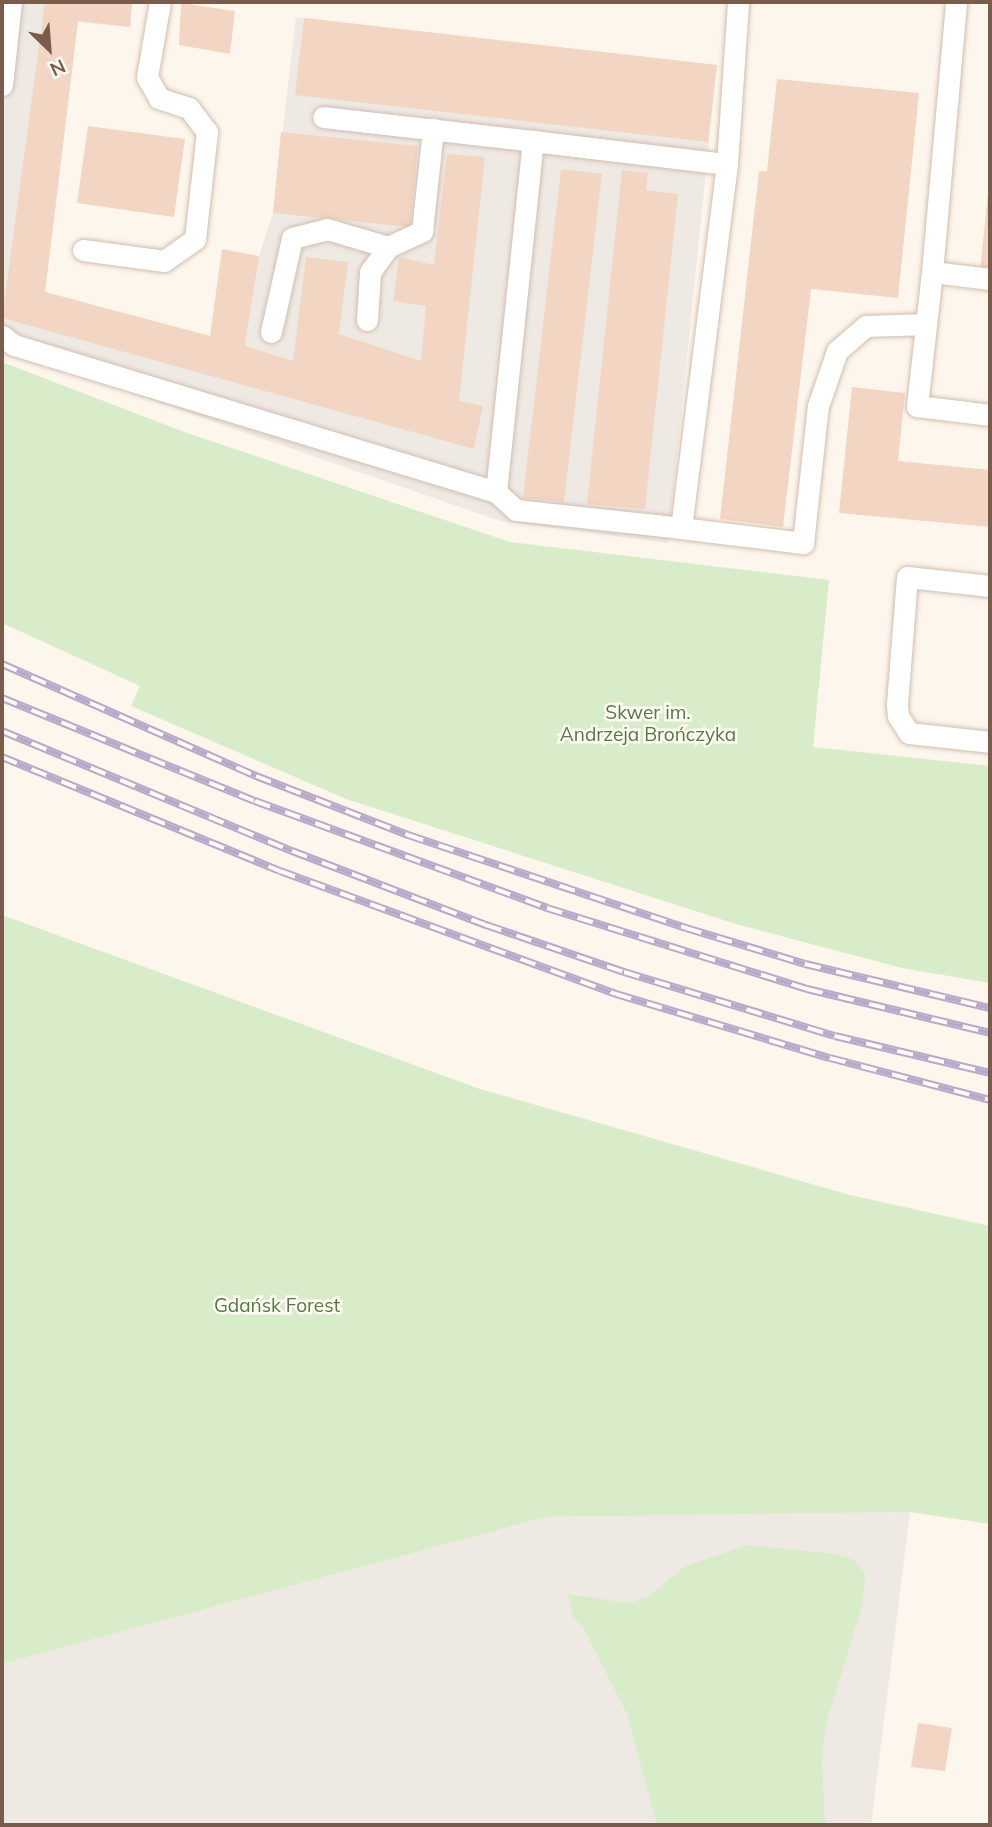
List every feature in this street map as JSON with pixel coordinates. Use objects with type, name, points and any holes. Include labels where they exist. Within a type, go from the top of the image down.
[{"type":"lane","points":[[2,85],[11,2]]},
{"type":"lane","points":[[83,250],[164,261],[195,239],[207,132],[189,108],[159,98],[147,78],[160,2]]},
{"type":"lane","points":[[681,528],[727,164],[738,2]]},
{"type":"lane","points":[[956,2],[917,406],[990,415]]},
{"type":"lane","points":[[323,117],[727,164]]},
{"type":"lane","points":[[367,320],[370,272],[388,247],[422,232],[433,129]]},
{"type":"lane","points":[[496,492],[533,141]]},
{"type":"lane","points":[[271,332],[292,238],[327,229],[388,247]]},
{"type":"lane","points":[[932,272],[990,279]]},
{"type":"lane","points":[[2,336],[14,345],[496,492],[516,510],[803,543],[818,406],[837,351],[866,326],[926,324]]},
{"type":"lane","points":[[990,586],[907,577],[897,705],[898,716],[909,733],[990,742]]},
{"type":"shaded area","points":[[2,2],[132,2],[130,27],[78,22],[45,292],[245,346],[259,256],[273,213],[296,17],[717,65],[668,543],[500,521],[2,348]]},
{"type":"shaded area","points":[[910,1512],[871,1825],[2,1825],[2,1664],[546,1517]]},
{"type":"green space","name":"Skwer im. Andrzeja Brończyka","points":[[2,362],[187,433],[510,542],[829,580],[813,747],[990,766],[990,983],[902,968],[736,924],[346,799],[131,706],[140,686],[2,623]]},
{"type":"green space","name":"Gdańsk Forest","points":[[2,915],[480,1089],[850,1195],[990,1226],[990,1524],[910,1512],[546,1517],[2,1664]]},
{"type":"green space","points":[[746,1545],[835,1554],[854,1560],[866,1575],[862,1607],[826,1723],[822,1760],[825,1825],[657,1825],[627,1714],[583,1627],[573,1617],[568,1594],[628,1603],[648,1597],[684,1567]]},
{"type":"building","points":[[45,2],[132,2],[130,27],[78,21],[45,292],[210,336],[222,249],[259,256],[245,346],[293,361],[306,257],[348,262],[339,334],[421,361],[426,306],[393,301],[399,257],[434,265],[447,154],[485,157],[459,401],[483,406],[474,449],[2,318]]},
{"type":"building","points":[[181,3],[235,11],[230,54],[179,45]]},
{"type":"building","points":[[304,18],[717,65],[708,142],[295,95]]},
{"type":"building","points":[[777,79],[919,93],[898,298],[811,289],[783,527],[720,519],[759,171],[767,171]]},
{"type":"building","points":[[88,126],[185,139],[174,217],[77,203]]},
{"type":"building","points":[[281,132],[418,146],[410,227],[273,213]]},
{"type":"building","points":[[561,169],[602,174],[564,502],[523,498]]},
{"type":"building","points":[[622,170],[648,173],[646,190],[678,194],[645,509],[587,504]]},
{"type":"building","points":[[990,193],[990,272],[980,271]]},
{"type":"building","points":[[852,387],[905,393],[898,461],[990,470],[990,527],[839,513]]},
{"type":"building","points":[[918,1723],[952,1728],[945,1771],[911,1767]]},
{"type":"railway","points":[[2,664],[256,776],[408,835],[686,928],[805,964],[990,1008]]},
{"type":"railway","points":[[2,698],[255,801],[547,908],[807,989],[990,1033]]},
{"type":"railway","points":[[2,731],[292,851],[486,925],[624,972],[835,1036],[990,1073]]},
{"type":"railway","points":[[2,757],[280,871],[616,994],[830,1058],[990,1100]]}]
